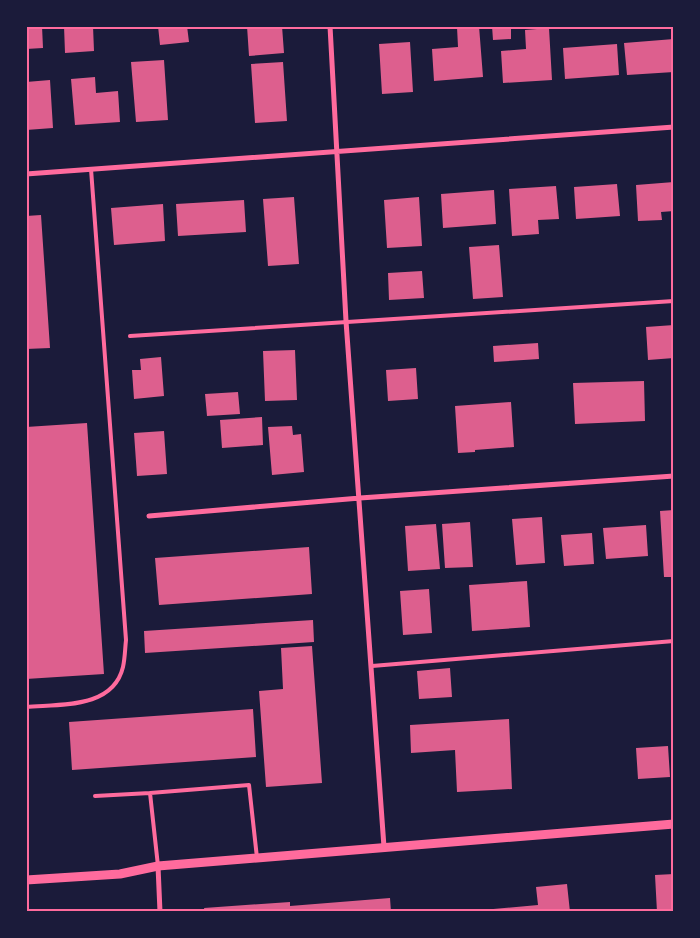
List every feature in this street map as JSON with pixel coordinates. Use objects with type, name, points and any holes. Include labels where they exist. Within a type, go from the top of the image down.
[{"type":"street","points":[[330,26],[346,322],[384,847]]},
{"type":"street","points":[[26,174],[674,127]]},
{"type":"street","points":[[149,516],[360,498],[674,476]]},
{"type":"street","points":[[26,880],[120,874],[158,866],[674,824]]},
{"type":"street","points":[[158,866],[160,912]]},
{"type":"lane","points":[[26,707],[88,702],[112,690],[123,669],[126,640],[92,169]]},
{"type":"lane","points":[[130,336],[674,301]]},
{"type":"lane","points":[[372,666],[674,641]]},
{"type":"lane","points":[[95,796],[250,785],[257,858]]},
{"type":"lane","points":[[150,793],[158,866]]},
{"type":"building","points":[[26,26],[42,26],[43,48],[26,49]]},
{"type":"building","points":[[64,26],[93,26],[94,51],[65,53]]},
{"type":"building","points":[[158,26],[187,26],[189,42],[160,45]]},
{"type":"building","points":[[247,26],[282,26],[284,53],[249,56]]},
{"type":"building","points":[[479,26],[483,77],[434,81],[432,49],[458,47],[457,27]]},
{"type":"building","points":[[492,26],[511,26],[511,39],[493,40]]},
{"type":"building","points":[[549,28],[552,80],[503,83],[501,51],[526,49],[525,30]]},
{"type":"building","points":[[674,39],[674,72],[627,75],[624,43]]},
{"type":"building","points":[[410,42],[413,92],[382,94],[379,44]]},
{"type":"building","points":[[617,44],[619,75],[565,79],[563,48]]},
{"type":"building","points":[[164,60],[168,120],[136,122],[131,62]]},
{"type":"building","points":[[283,62],[287,121],[255,123],[251,64]]},
{"type":"building","points":[[95,77],[96,93],[118,91],[120,122],[75,125],[71,79]]},
{"type":"building","points":[[50,80],[53,128],[26,130],[26,82]]},
{"type":"building","points":[[674,182],[674,211],[661,212],[662,220],[638,221],[636,185]]},
{"type":"building","points":[[617,184],[620,216],[576,219],[574,187]]},
{"type":"building","points":[[556,186],[559,219],[538,220],[539,234],[512,236],[509,189]]},
{"type":"building","points":[[494,190],[496,224],[443,228],[441,194]]},
{"type":"building","points":[[294,197],[299,264],[268,266],[263,199]]},
{"type":"building","points":[[419,197],[422,246],[387,248],[384,200]]},
{"type":"building","points":[[244,200],[246,232],[178,236],[176,204]]},
{"type":"building","points":[[163,204],[165,241],[114,245],[111,208]]},
{"type":"building","points":[[41,215],[50,348],[26,349],[26,216]]},
{"type":"building","points":[[499,245],[503,297],[473,299],[469,247]]},
{"type":"building","points":[[422,271],[424,298],[389,300],[388,273]]},
{"type":"building","points":[[674,325],[674,358],[648,360],[646,327]]},
{"type":"building","points":[[538,343],[539,359],[494,362],[493,346]]},
{"type":"building","points":[[295,350],[297,400],[265,401],[263,351]]},
{"type":"building","points":[[161,357],[164,396],[134,399],[132,370],[141,370],[140,359]]},
{"type":"building","points":[[416,368],[418,399],[388,401],[386,370]]},
{"type":"building","points":[[644,381],[645,421],[575,424],[573,383]]},
{"type":"building","points":[[238,392],[240,414],[207,416],[205,394]]},
{"type":"building","points":[[511,402],[514,447],[458,453],[455,406]]},
{"type":"building","points":[[262,417],[263,445],[222,448],[220,420]]},
{"type":"building","points":[[87,423],[104,674],[26,679],[26,427]]},
{"type":"building","points":[[292,426],[293,435],[301,434],[304,472],[272,475],[268,427]]},
{"type":"building","points":[[164,431],[167,474],[137,476],[134,433]]},
{"type":"building","points":[[674,510],[674,577],[664,577],[660,511]]},
{"type":"building","points":[[542,517],[545,563],[516,565],[512,519]]},
{"type":"building","points":[[470,522],[473,567],[445,568],[442,524]]},
{"type":"building","points":[[436,524],[440,569],[408,571],[405,526]]},
{"type":"building","points":[[646,525],[648,556],[606,559],[603,528]]},
{"type":"building","points":[[592,533],[594,564],[564,566],[561,535]]},
{"type":"building","points":[[309,547],[312,594],[159,605],[155,558]]},
{"type":"building","points":[[527,581],[530,627],[472,631],[469,585]]},
{"type":"building","points":[[429,589],[432,633],[403,635],[400,591]]},
{"type":"building","points":[[313,620],[314,642],[145,653],[144,631]]},
{"type":"building","points":[[312,646],[322,783],[266,787],[259,691],[283,689],[281,648]]},
{"type":"building","points":[[450,668],[452,697],[419,699],[417,671]]},
{"type":"building","points":[[253,709],[256,757],[72,770],[69,722]]},
{"type":"building","points":[[509,719],[512,789],[457,792],[455,750],[411,753],[410,725]]},
{"type":"building","points":[[668,746],[670,777],[638,779],[636,748]]},
{"type":"building","points":[[674,874],[674,912],[657,912],[655,875]]},
{"type":"building","points":[[567,884],[570,912],[482,912],[482,910],[538,905],[536,887]]},
{"type":"building","points":[[390,898],[391,912],[205,912],[204,908],[290,902],[290,906]]}]
